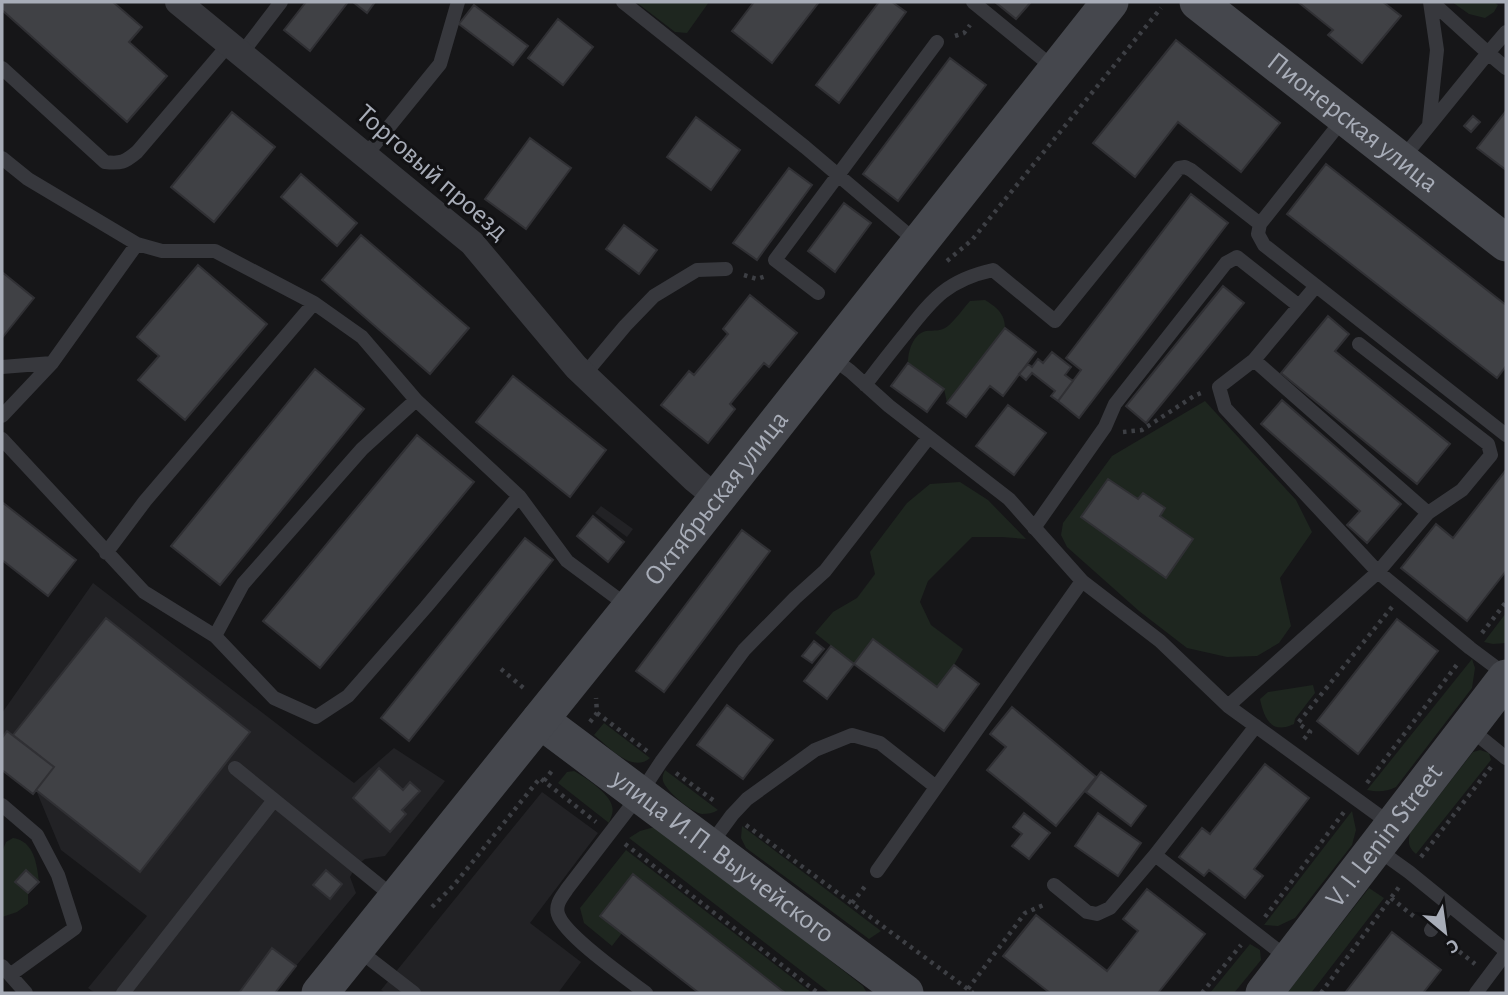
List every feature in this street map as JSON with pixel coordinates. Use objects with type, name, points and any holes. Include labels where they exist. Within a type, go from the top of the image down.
[{"type":"main road","name":"Октябрьская улица","points":[[320,993],[396,898],[535,706],[630,608],[1110,2]]},
{"type":"main road","name":"Пионерская улица","points":[[1198,2],[1401,160],[1503,233]]},
{"type":"main road","name":"V. I. Lenin Street","points":[[1264,993],[1469,728],[1506,676]]},
{"type":"main road","name":"улица И.П. Выучейского","points":[[535,706],[640,794],[905,993]]},
{"type":"street","name":"Торговый проезд","points":[[178,2],[472,243],[576,367],[717,498]]},
{"type":"lane","points":[[2,68],[105,162],[116,164],[137,152],[281,2]]},
{"type":"lane","points":[[366,155],[440,65],[458,2]]},
{"type":"lane","points":[[623,2],[806,147],[919,244]]},
{"type":"lane","points":[[1431,2],[1506,68]]},
{"type":"lane","points":[[1429,127],[1437,50],[1431,2]]},
{"type":"lane","points":[[978,6],[1057,69]]},
{"type":"lane","points":[[1401,160],[1506,32]]},
{"type":"lane","points":[[818,293],[775,260],[937,41]]},
{"type":"lane","points":[[1345,116],[1260,224],[1258,234],[1264,245],[1503,432],[1488,444]]},
{"type":"lane","points":[[2,158],[28,179],[137,244],[162,251],[215,251],[314,303],[362,337],[416,400],[519,496],[567,561],[630,608]]},
{"type":"lane","points":[[865,385],[931,301],[950,286],[976,274],[993,270],[1055,321],[1180,168],[1191,170],[1260,224]]},
{"type":"lane","points":[[2,416],[52,363],[137,244]]},
{"type":"lane","points":[[1034,528],[1100,435],[1115,404],[1226,263],[1237,257],[1299,306]]},
{"type":"lane","points":[[584,375],[654,296],[698,270],[726,269]]},
{"type":"lane","points":[[1316,286],[1254,360],[1219,387],[1225,408],[1378,572],[1506,676]]},
{"type":"lane","points":[[106,553],[145,501],[314,303]]},
{"type":"lane","points":[[1228,706],[1378,572],[1428,513],[1462,490],[1490,456],[1488,444],[1359,344]]},
{"type":"lane","points":[[829,355],[889,406],[1009,499],[1082,581],[1160,641],[1228,706],[1356,797],[1409,872],[1506,952],[1476,993]]},
{"type":"lane","points":[[1254,360],[1428,513]]},
{"type":"lane","points":[[2,367],[52,363]]},
{"type":"lane","points":[[215,636],[243,584],[362,449],[416,400]]},
{"type":"lane","points":[[646,993],[568,931],[558,914],[557,905],[744,650],[825,571],[929,437]]},
{"type":"lane","points":[[2,439],[144,592],[215,636],[274,698],[316,717],[348,696],[519,496]]},
{"type":"lane","points":[[877,871],[1082,581]]},
{"type":"lane","points":[[1059,890],[1087,912],[1097,914],[1110,908],[1156,855],[1256,726]]},
{"type":"lane","points":[[1469,728],[1506,758]]},
{"type":"lane","points":[[710,846],[747,799],[816,750],[852,734],[880,743],[936,787]]},
{"type":"lane","points":[[235,768],[396,898]]},
{"type":"lane","points":[[123,993],[274,800]]},
{"type":"lane","points":[[2,805],[37,835],[58,875],[75,928],[6,971],[26,993]]},
{"type":"lane","points":[[1156,855],[1290,960]]},
{"type":"lane","points":[[1431,930],[1449,905]]},
{"type":"lane","points":[[355,947],[414,993]]},
{"type":"path","points":[[937,41],[964,33],[978,6]]},
{"type":"path","points":[[1140,22],[1146,27]]},
{"type":"path","points":[[726,269],[757,279],[787,269]]},
{"type":"path","points":[[1100,435],[1142,430],[1194,396],[1219,387]]},
{"type":"path","points":[[1293,753],[1310,732],[1298,723],[1404,593]]},
{"type":"path","points":[[1202,993],[1254,931],[1506,602]]},
{"type":"path","points":[[501,669],[535,706]]},
{"type":"path","points":[[597,713],[973,993]]},
{"type":"path","points":[[540,778],[818,993]]},
{"type":"path","points":[[968,989],[1025,913],[1044,906],[1059,890]]},
{"type":"shaded area","points":[[636,2],[709,2],[687,33],[675,32]]},
{"type":"shaded area","points":[[1452,2],[1494,2],[1498,5],[1494,12],[1485,18],[1469,14]]},
{"type":"shaded area","points":[[985,300],[1002,314],[1005,328],[947,403],[944,389],[908,363],[910,348],[921,333],[948,326],[970,301]]},
{"type":"shaded area","points":[[1205,401],[1296,500],[1312,532],[1280,578],[1291,626],[1279,643],[1257,656],[1227,657],[1187,648],[1139,611],[1067,547],[1061,535],[1063,523],[1112,456]]},
{"type":"shaded area","points":[[960,482],[988,500],[1026,539],[972,537],[928,581],[920,602],[931,625],[963,649],[954,665],[937,687],[874,639],[854,664],[815,633],[833,612],[857,598],[875,574],[870,552],[907,503],[930,484]]},
{"type":"shaded area","points":[[601,506],[633,529],[627,537],[595,513]]},
{"type":"shaded area","points":[[93,583],[354,783],[394,748],[445,781],[385,856],[365,859],[356,866],[350,877],[356,893],[275,993],[95,993],[88,988],[147,916],[61,850],[36,790],[2,771],[2,713]]},
{"type":"shaded area","points":[[1506,613],[1506,643],[1484,642]]},
{"type":"shaded area","points":[[1472,659],[1475,668],[1472,688],[1396,787],[1382,791],[1367,790]]},
{"type":"shaded area","points":[[1313,685],[1315,693],[1294,724],[1286,727],[1274,726],[1266,718],[1260,699],[1268,692]]},
{"type":"shaded area","points":[[604,723],[650,758],[636,763],[613,751],[594,735]]},
{"type":"shaded area","points":[[1480,750],[1489,753],[1491,760],[1416,854],[1409,845],[1410,833],[1473,752]]},
{"type":"shaded area","points":[[665,770],[718,810],[702,814],[686,805],[665,785]]},
{"type":"shaded area","points":[[574,771],[607,796],[613,810],[609,823],[558,783],[567,772]]},
{"type":"shaded area","points":[[542,792],[598,833],[530,923],[581,962],[558,993],[385,993],[381,990]]},
{"type":"shaded area","points":[[1352,811],[1356,830],[1352,845],[1295,918],[1278,926],[1264,925]]},
{"type":"shaded area","points":[[658,826],[863,986],[867,993],[830,993],[629,838],[640,831]]},
{"type":"shaded area","points":[[742,826],[881,931],[869,939],[746,848],[741,838]]},
{"type":"shaded area","points":[[13,838],[30,848],[39,882],[28,893],[28,904],[17,912],[2,917],[2,852],[6,842]]},
{"type":"shaded area","points":[[626,850],[812,993],[785,993],[633,874],[600,916],[622,933],[612,946],[584,923],[580,908]]},
{"type":"shaded area","points":[[1369,888],[1384,898],[1311,993],[1287,993]]},
{"type":"shaded area","points":[[1250,944],[1260,950],[1261,960],[1234,993],[1210,993]]},
{"type":"building","points":[[2,2],[113,2],[142,27],[129,42],[167,76],[127,122],[2,10]]},
{"type":"building","points":[[306,2],[348,2],[310,51],[284,30]]},
{"type":"building","points":[[353,2],[375,2],[367,13]]},
{"type":"building","points":[[754,2],[819,2],[772,63],[732,31]]},
{"type":"building","points":[[879,2],[892,2],[906,12],[839,103],[816,85]]},
{"type":"building","points":[[995,2],[1031,2],[1016,19]]},
{"type":"building","points":[[1298,2],[1383,2],[1401,16],[1362,63],[1328,35],[1333,30]]},
{"type":"building","points":[[474,5],[528,46],[513,65],[459,24]]},
{"type":"building","points":[[558,19],[593,47],[563,85],[528,58]]},
{"type":"building","points":[[1176,40],[1280,123],[1241,172],[1178,122],[1135,177],[1093,143]]},
{"type":"building","points":[[950,58],[986,85],[898,201],[863,174]]},
{"type":"building","points":[[1506,111],[1506,170],[1477,148]]},
{"type":"building","points":[[232,112],[275,147],[214,222],[171,187]]},
{"type":"building","points":[[1473,116],[1480,122],[1471,132],[1464,126]]},
{"type":"building","points":[[696,117],[740,150],[711,190],[667,157]]},
{"type":"building","points":[[530,138],[571,168],[526,229],[485,199]]},
{"type":"building","points":[[1326,164],[1506,305],[1506,366],[1497,378],[1287,214]]},
{"type":"building","points":[[789,168],[812,185],[757,260],[733,243]]},
{"type":"building","points":[[301,174],[357,223],[337,246],[281,197]]},
{"type":"building","points":[[1191,194],[1228,223],[1079,418],[1058,401],[1081,370],[1066,358]]},
{"type":"building","points":[[844,203],[871,223],[835,272],[808,251]]},
{"type":"building","points":[[624,225],[657,250],[639,274],[606,249]]},
{"type":"building","points":[[361,235],[469,328],[430,374],[322,280]]},
{"type":"building","points":[[198,265],[267,324],[185,420],[138,380],[159,356],[137,337]]},
{"type":"building","points":[[2,272],[34,298],[2,338]]},
{"type":"building","points":[[1223,286],[1244,303],[1146,423],[1126,406]]},
{"type":"building","points":[[750,295],[797,333],[769,367],[764,363],[730,404],[735,409],[708,443],[661,405],[689,371],[694,375],[728,334],[723,329]]},
{"type":"building","points":[[1328,316],[1349,334],[1335,351],[1450,444],[1417,484],[1281,373]]},
{"type":"building","points":[[1005,328],[1036,352],[1003,396],[990,386],[966,417],[947,403]]},
{"type":"building","points":[[1052,352],[1071,367],[1065,375],[1073,381],[1058,401],[1051,396],[1055,391],[1032,373],[1026,380],[1019,374],[1028,364],[1032,367],[1038,359],[1043,363]]},
{"type":"building","points":[[908,363],[944,389],[927,412],[891,386]]},
{"type":"building","points":[[315,369],[364,409],[220,585],[171,546]]},
{"type":"building","points":[[513,376],[606,450],[570,497],[476,422]]},
{"type":"building","points":[[1282,400],[1401,504],[1367,543],[1347,525],[1360,511],[1261,424]]},
{"type":"building","points":[[1008,405],[1046,433],[1014,475],[976,446]]},
{"type":"building","points":[[417,435],[474,482],[320,668],[263,621]]},
{"type":"building","points":[[1506,470],[1506,571],[1467,621],[1401,568],[1436,524],[1453,538]]},
{"type":"building","points":[[1108,479],[1138,499],[1143,493],[1165,508],[1160,516],[1193,539],[1166,578],[1081,517]]},
{"type":"building","points":[[2,502],[76,560],[48,596],[2,560]]},
{"type":"building","points":[[593,516],[624,542],[608,562],[577,536]]},
{"type":"building","points":[[742,530],[770,551],[664,692],[636,671]]},
{"type":"building","points":[[525,538],[553,560],[409,741],[381,718]]},
{"type":"building","points":[[106,618],[250,732],[140,872],[36,790],[54,767],[13,735]]},
{"type":"building","points":[[1397,619],[1438,651],[1358,754],[1317,721]]},
{"type":"building","points":[[873,639],[937,687],[954,665],[979,684],[944,731],[854,664]]},
{"type":"building","points":[[814,641],[824,649],[812,663],[802,656]]},
{"type":"building","points":[[831,646],[854,664],[827,699],[804,681]]},
{"type":"building","points":[[727,705],[773,740],[743,779],[697,745]]},
{"type":"building","points":[[1012,707],[1096,777],[1056,826],[987,770],[1006,747],[990,734]]},
{"type":"building","points":[[7,731],[54,767],[33,794],[2,770],[2,738]]},
{"type":"building","points":[[1265,764],[1309,798],[1254,869],[1263,876],[1245,898],[1209,870],[1204,876],[1179,857],[1202,828],[1210,834]]},
{"type":"building","points":[[379,768],[403,790],[410,782],[420,791],[402,810],[406,814],[390,832],[353,798]]},
{"type":"building","points":[[1101,772],[1146,806],[1131,826],[1086,792]]},
{"type":"building","points":[[1024,813],[1050,833],[1029,859],[1012,846],[1022,834],[1013,827]]},
{"type":"building","points":[[1098,813],[1141,843],[1118,876],[1075,846]]},
{"type":"building","points":[[26,870],[39,882],[28,893],[15,882]]},
{"type":"building","points":[[326,870],[342,884],[330,899],[313,885]]},
{"type":"building","points":[[633,874],[785,993],[699,993],[600,916]]},
{"type":"building","points":[[1147,889],[1205,934],[1158,993],[1050,993],[1003,956],[1036,915],[1107,971],[1138,931],[1123,919]]},
{"type":"building","points":[[1392,932],[1441,970],[1423,993],[1345,993]]},
{"type":"building","points":[[272,948],[296,966],[275,993],[239,993]]}]
